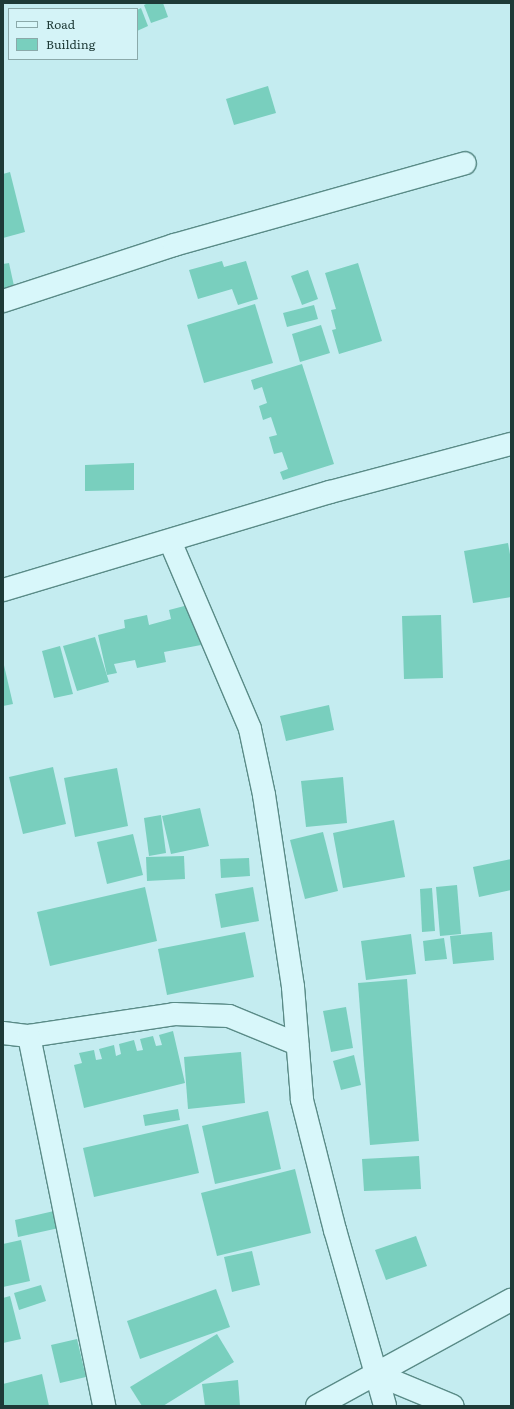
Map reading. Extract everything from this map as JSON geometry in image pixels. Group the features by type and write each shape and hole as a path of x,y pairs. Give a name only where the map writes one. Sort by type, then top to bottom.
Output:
{"street":[{"path":"3,301 174,245 465,163"},
{"path":"3,590 330,492 511,444"},
{"path":"170,541 250,730 264,795 289,964 302,1100 335,1230 385,1406"},
{"path":"3,1033 29,1036 174,1014 229,1016 297,1044"},
{"path":"29,1036 104,1406"},
{"path":"317,1406 511,1300"},
{"path":"376,1374 453,1406"}],"building":[{"path":"148,3 163,3 168,17 151,23 144,5"},
{"path":"141,8 148,26 138,31 138,10"},
{"path":"268,86 276,113 234,125 226,99"},
{"path":"10,172 25,232 3,238 3,174"},
{"path":"222,261 224,267 246,261 258,299 238,305 232,289 198,299 189,270"},
{"path":"9,263 14,286 3,289 3,264"},
{"path":"358,263 382,341 339,354 332,330 336,329 331,310 336,309 325,273"},
{"path":"308,270 318,299 302,305 291,276"},
{"path":"255,304 273,363 204,383 187,325"},
{"path":"314,305 318,319 287,327 283,313"},
{"path":"321,325 330,353 300,362 292,334"},
{"path":"302,364 334,464 283,480 280,472 288,469 282,452 274,454 269,437 277,435 271,417 263,420 259,406 267,403 262,387 254,390 251,380"},
{"path":"134,463 134,490 85,491 85,465"},
{"path":"508,543 511,560 511,597 473,603 464,551"},
{"path":"192,604 201,645 164,652 166,662 137,668 135,660 114,664 117,673 107,675 98,635 125,628 124,620 147,615 149,625 171,619 169,610"},
{"path":"441,615 443,678 404,679 402,616"},
{"path":"95,637 109,682 77,691 63,646"},
{"path":"60,646 73,694 54,698 42,651"},
{"path":"3,661 13,704 3,706"},
{"path":"329,705 334,730 286,741 280,716"},
{"path":"53,767 66,824 23,834 9,777"},
{"path":"117,768 128,826 75,837 64,778"},
{"path":"343,777 347,823 306,827 301,781"},
{"path":"200,808 209,846 171,854 162,816"},
{"path":"161,815 166,853 149,856 144,818"},
{"path":"394,820 405,877 343,888 333,833"},
{"path":"323,832 338,891 305,899 290,840"},
{"path":"133,834 143,875 107,884 97,842"},
{"path":"184,856 185,879 147,881 146,857"},
{"path":"249,858 250,876 221,878 220,859"},
{"path":"511,859 511,890 479,897 473,867"},
{"path":"457,885 461,934 440,936 436,887"},
{"path":"145,887 157,941 50,966 37,912"},
{"path":"253,887 259,921 221,928 215,894"},
{"path":"432,888 435,931 422,932 420,889"},
{"path":"245,932 254,977 167,995 158,949"},
{"path":"492,932 494,960 453,964 450,936"},
{"path":"411,934 416,974 366,980 361,941"},
{"path":"444,938 447,959 425,961 423,941"},
{"path":"407,979 419,1141 370,1145 358,983"},
{"path":"346,1007 353,1048 331,1052 323,1011"},
{"path":"173,1031 185,1083 84,1108 74,1065 82,1063 79,1053 94,1050 96,1060 102,1059 99,1049 114,1045 116,1056 121,1054 119,1044 134,1040 137,1051 143,1050 140,1039 153,1036 156,1046 162,1045 159,1035"},
{"path":"241,1052 245,1103 188,1109 184,1057"},
{"path":"354,1055 361,1085 341,1090 333,1061"},
{"path":"178,1109 180,1120 145,1126 143,1115"},
{"path":"268,1111 281,1169 215,1184 202,1126"},
{"path":"188,1124 199,1173 94,1197 83,1148"},
{"path":"419,1156 421,1189 364,1191 362,1159"},
{"path":"295,1169 311,1233 217,1256 201,1193"},
{"path":"54,1211 59,1228 18,1237 15,1220"},
{"path":"416,1236 427,1266 386,1280 375,1250"},
{"path":"21,1240 30,1281 3,1287 3,1244"},
{"path":"252,1251 260,1285 232,1292 224,1257"},
{"path":"41,1285 46,1301 19,1310 14,1293"},
{"path":"216,1289 230,1327 140,1359 127,1321"},
{"path":"10,1296 21,1339 3,1343 3,1298"},
{"path":"217,1334 234,1362 163,1406 142,1406 130,1387"},
{"path":"77,1339 86,1377 60,1383 51,1345"},
{"path":"42,1374 49,1406 3,1406 3,1384"},
{"path":"238,1380 240,1406 205,1406 202,1384"}]}
